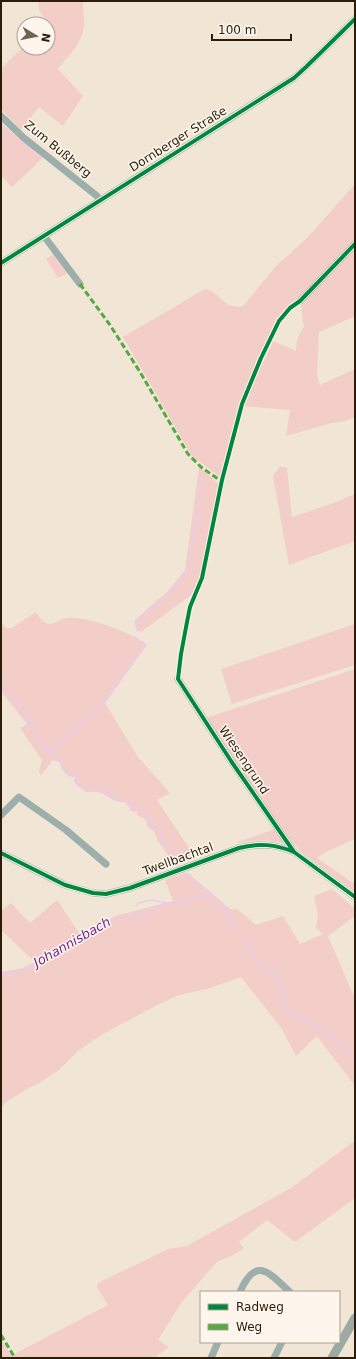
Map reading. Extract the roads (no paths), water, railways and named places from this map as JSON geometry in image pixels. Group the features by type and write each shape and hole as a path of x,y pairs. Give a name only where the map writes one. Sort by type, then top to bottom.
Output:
{"main road":[{"path":"332,1358 355,1318"}],"street":[{"name":"Dornberger Straße","path":"1,263 294,78 355,19"},
{"name":"Zum Bußberg","path":"1,116 24,138 97,196 100,200"},
{"path":"44,236 80,284"},
{"path":"300,301 355,244"},
{"name":"Wiesengrund","path":"178,679 236,768 294,852"},
{"path":"1,815 19,797 66,830 106,864"},
{"name":"Twellbachtal","path":"4,855 65,885 93,893 106,894 251,845 273,845 283,847 294,852 355,897"},
{"path":"1,862 4,855"},
{"path":"240,1291 247,1278 251,1274 255,1271 263,1270 268,1272 289,1291"},
{"path":"211,1358 218,1343"},
{"path":"274,1358 282,1343"}],"waterway":[{"path":"137,631 136,620 166,597 189,568 204,477"},
{"path":"50,751 104,702 145,645 134,637"},
{"path":"1,684 11,698 16,701 25,718 54,759 62,762 64,770 71,774 77,774 75,781 88,791 91,788 98,788 108,792 114,799 131,802 131,810 139,809 149,819 151,827 159,829 161,833 161,841 180,868"},
{"path":"182,871 209,895"},
{"name":"Johannisbach","path":"136,905 151,900 166,903 190,900 209,895 223,907 234,930 246,939 253,956 258,963 272,971 277,977 287,1010 297,1017 314,1024 329,1033 355,1059"},
{"name":"Johannisbach","path":"1,974 24,970 93,932 115,917 124,918 141,916 150,913 163,904"}]}
